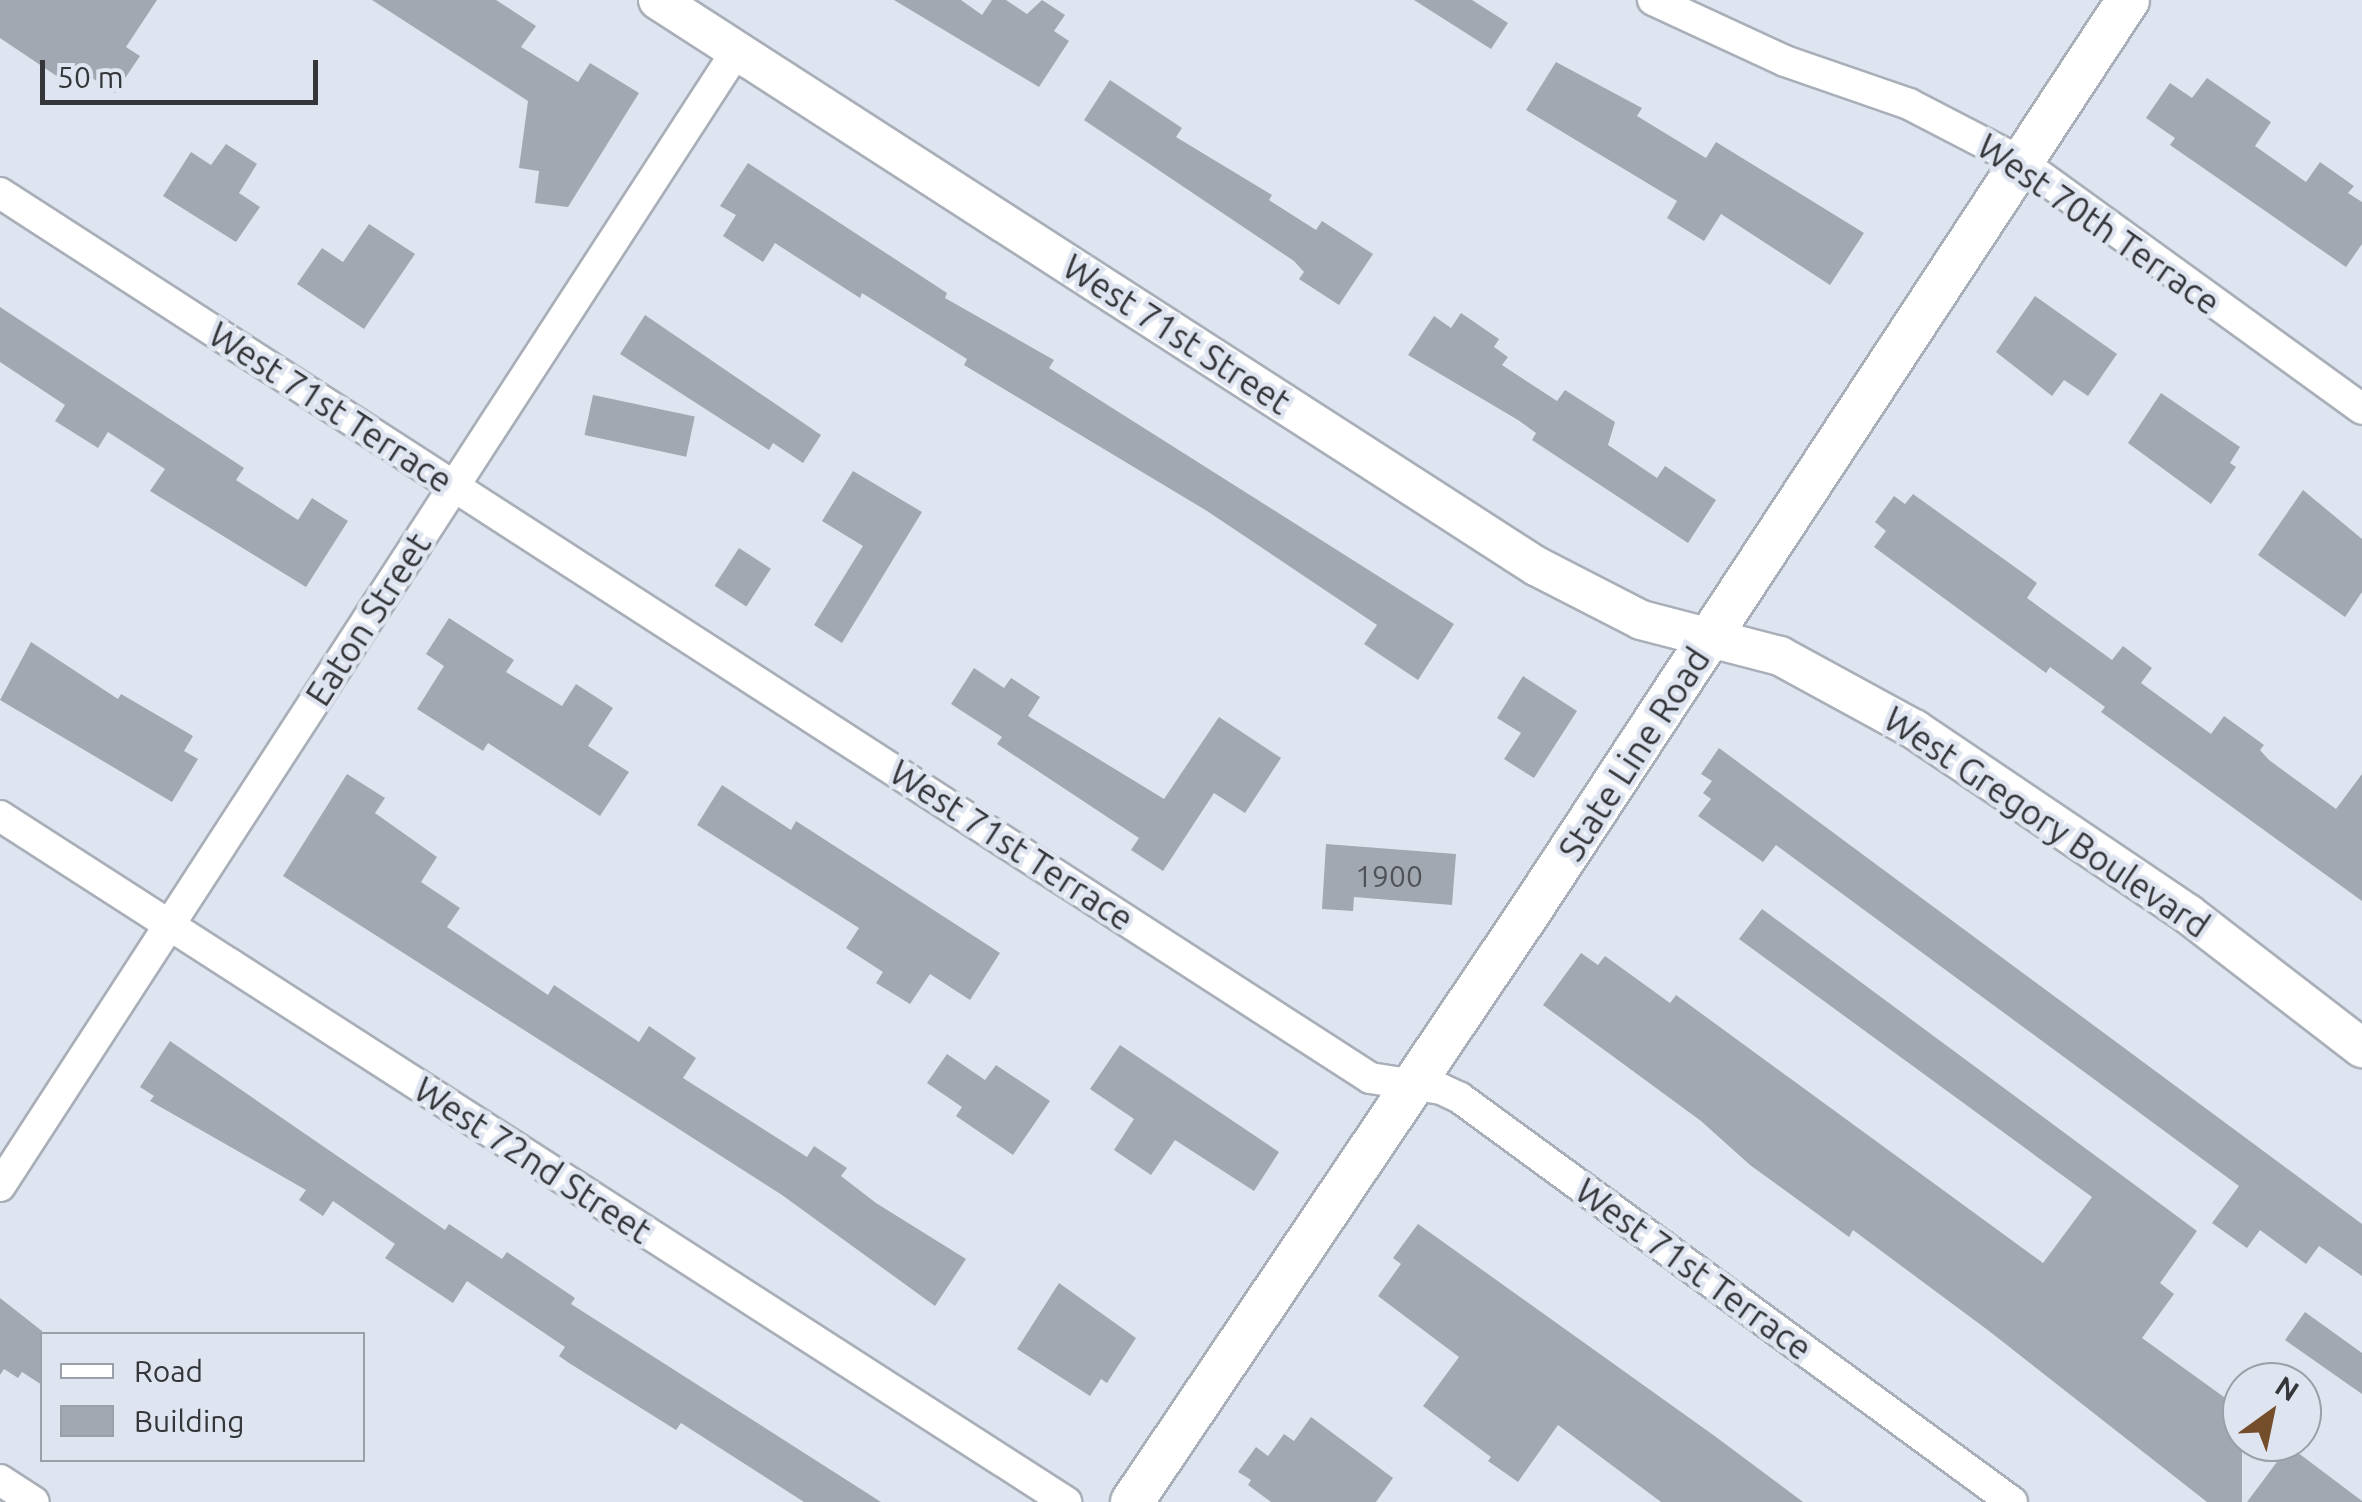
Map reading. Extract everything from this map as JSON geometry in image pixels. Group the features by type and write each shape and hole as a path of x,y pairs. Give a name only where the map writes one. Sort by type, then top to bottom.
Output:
{"main road":[{"name":"State Line Road","path":"1132,1502 1710,639 2128,0"}],"street":[{"name":"West 71st Street","path":"658,0 1536,566 1641,620 1710,639"},
{"name":"West 70th Terrace","path":"1653,0 1785,60 1910,104 2021,162 2362,410"},
{"name":"Eaton Street","path":"0,1186 736,52"},
{"name":"West 71st Terrace","path":"0,193 1370,1078 1414,1084 1460,1098 2012,1502"},
{"name":"West Gregory Boulevard","path":"1710,639 1780,656 1914,729 2188,914 2362,1048"},
{"name":"West 72nd Street","path":"0,816 1066,1502"},
{"path":"0,1480 34,1502"}],"building":[{"path":"0,0 157,0 126,47 140,56 115,93 80,70 70,85 0,38"},
{"path":"372,0 496,0 536,26 521,47 578,82 590,63 639,93 568,207 535,203 539,171 519,168 528,101"},
{"path":"894,0 961,0 982,15 992,0 1006,0 1027,14 1042,0 1065,15 1054,31 1069,41 1039,87"},
{"path":"1414,0 1472,0 1508,23 1491,49"},
{"path":"1556,62 1642,108 1637,116 1706,158 1716,142 1864,233 1830,285 1721,214 1704,241 1667,218 1677,201 1526,110"},
{"path":"2207,78 2271,122 2255,146 2306,182 2320,162 2354,186 2348,193 2362,202 2362,244 2346,267 2170,145 2175,138 2146,118 2170,83 2192,98"},
{"path":"1110,80 1182,128 1176,137 1272,195 1269,200 1316,230 1322,221 1373,254 1339,305 1299,279 1304,272 1294,261 1084,120"},
{"path":"226,144 257,164 239,193 260,207 236,242 163,196 191,152 211,165"},
{"path":"748,163 947,293 945,298 1054,360 1049,368 1454,624 1418,680 1364,644 1377,625 1207,511 964,365 967,359 862,293 860,298 775,243 763,262 723,236 736,215 720,206"},
{"path":"369,224 415,254 364,329 297,284 322,248 343,262"},
{"path":"2035,296 2117,354 2088,396 2064,380 2052,396 1996,352"},
{"path":"0,307 244,468 236,480 298,520 312,498 348,521 306,587 150,491 165,469 108,432 98,448 55,421 65,405 0,362"},
{"path":"1461,313 1499,339 1494,347 1508,357 1502,365 1557,401 1565,390 1615,422 1608,445 1657,478 1665,466 1716,500 1688,543 1532,440 1536,433 1518,420 1408,355 1434,316 1451,328"},
{"path":"645,315 821,435 803,463 773,443 769,450 620,354"},
{"path":"2161,393 2240,447 2230,463 2236,467 2211,504 2128,443"},
{"path":"593,395 695,417 686,457 584,435"},
{"path":"853,471 922,512 842,643 814,625 863,546 822,521"},
{"path":"2303,490 2362,539 2362,592 2345,617 2258,555"},
{"path":"1913,494 2037,583 2027,598 2112,660 2123,646 2152,668 2141,683 2211,734 2224,716 2264,745 2260,750 2269,760 2336,809 2362,774 2362,901 2101,712 2105,707 2050,667 2046,673 1874,547 1886,531 1875,522 1894,496 1905,504"},
{"path":"739,548 771,569 746,606 714,586"},
{"path":"449,618 514,660 506,672 562,706 576,684 613,708 588,746 629,772 600,816 488,743 483,751 417,709 444,666 426,654"},
{"path":"31,642 118,699 121,694 193,736 184,751 198,759 172,802 0,700"},
{"path":"974,668 1004,688 1011,678 1040,697 1028,716 1164,799 1219,717 1281,758 1245,813 1214,793 1163,871 1131,850 1139,838 997,744 1002,737 951,704"},
{"path":"1523,676 1577,711 1534,778 1504,759 1521,733 1497,718"},
{"path":"1719,748 2362,1224 2362,1276 2319,1246 2306,1264 2260,1230 2247,1248 2212,1223 2239,1186 1776,845 1763,862 1698,816 1711,799 1703,793 1712,781 1701,774"},
{"path":"347,774 385,798 375,813 437,857 421,882 460,908 447,927 548,995 554,985 639,1042 649,1026 696,1058 683,1078 807,1157 814,1146 847,1168 841,1176 876,1203 966,1259 935,1306 782,1195 283,876"},
{"path":"722,785 791,830 796,821 1000,953 970,1000 930,974 910,1004 876,983 883,972 846,948 859,928 697,825"},
{"path":"1326,844 1456,854 1452,905 1354,897 1353,911 1322,909"},
{"path":"1762,909 2197,1231 2160,1283 2174,1294 2142,1338 2222,1396 2222,1462 2242,1462 2242,1502 2207,1502 1989,1331 1853,1230 1849,1237 1750,1165 1701,1121 1543,1005 1581,953 1598,965 1605,956 1670,1003 1676,995 2043,1263 2092,1197 1739,939"},
{"path":"170,1041 445,1230 449,1224 502,1259 507,1252 575,1298 571,1304 881,1502 804,1502 681,1423 676,1430 569,1363 559,1356 565,1347 467,1281 453,1303 385,1258 395,1244 333,1201 323,1216 299,1200 306,1190 150,1101 154,1096 140,1087"},
{"path":"1120,1045 1279,1152 1254,1191 1175,1140 1151,1175 1114,1150 1134,1119 1090,1089"},
{"path":"947,1054 985,1080 996,1065 1050,1101 1013,1155 956,1116 962,1107 927,1083"},
{"path":"1418,1224 1803,1502 1661,1502 1558,1425 1518,1482 1488,1461 1491,1457 1423,1406 1459,1357 1378,1296 1401,1264 1393,1258"},
{"path":"1059,1283 1136,1338 1107,1383 1101,1379 1090,1396 1017,1349"},
{"path":"0,1298 42,1332 40,1384 22,1372 18,1378 4,1369 0,1375"},
{"path":"2305,1312 2362,1353 2362,1394 2322,1366 2322,1362 2285,1340"},
{"path":"1311,1417 1393,1478 1376,1502 1271,1502 1238,1472 1256,1447 1268,1456 1284,1434 1294,1441"},
{"path":"2277,1462 2310,1462 2362,1501 2362,1502 2247,1502"}]}
